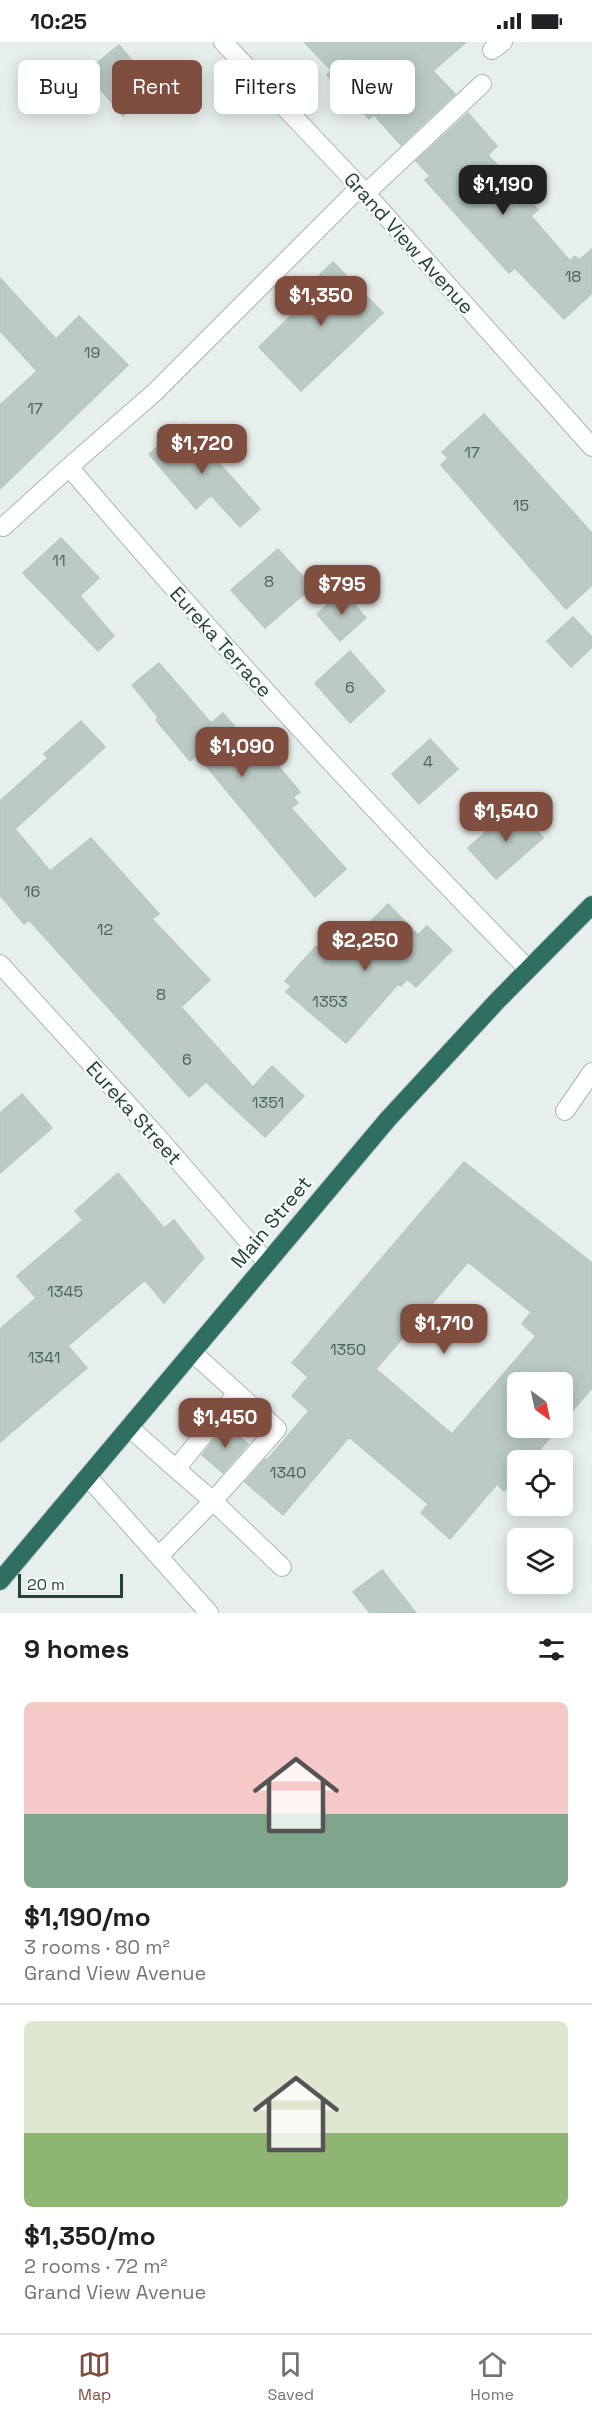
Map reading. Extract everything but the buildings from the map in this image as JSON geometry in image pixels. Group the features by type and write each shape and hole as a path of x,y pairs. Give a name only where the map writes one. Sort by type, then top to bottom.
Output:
{"highway":[{"name":"Main Street","path":"0,1581 424,1078 592,905"}],"street":[{"name":"Grand View Avenue","path":"223,42 362,190 592,447"},
{"path":"3,527 155,392 362,190 482,84"},
{"name":"Eureka Terrace","path":"69,467 194,613 432,871 528,969"},
{"name":"Eureka Street","path":"0,964 155,1134 267,1263"},
{"path":"565,1111 592,1072"},
{"path":"159,1556 213,1501 277,1429 192,1352"},
{"path":"176,1468 237,1393"},
{"path":"130,1428 213,1501 282,1567"},
{"path":"88,1476 209,1613"}]}
